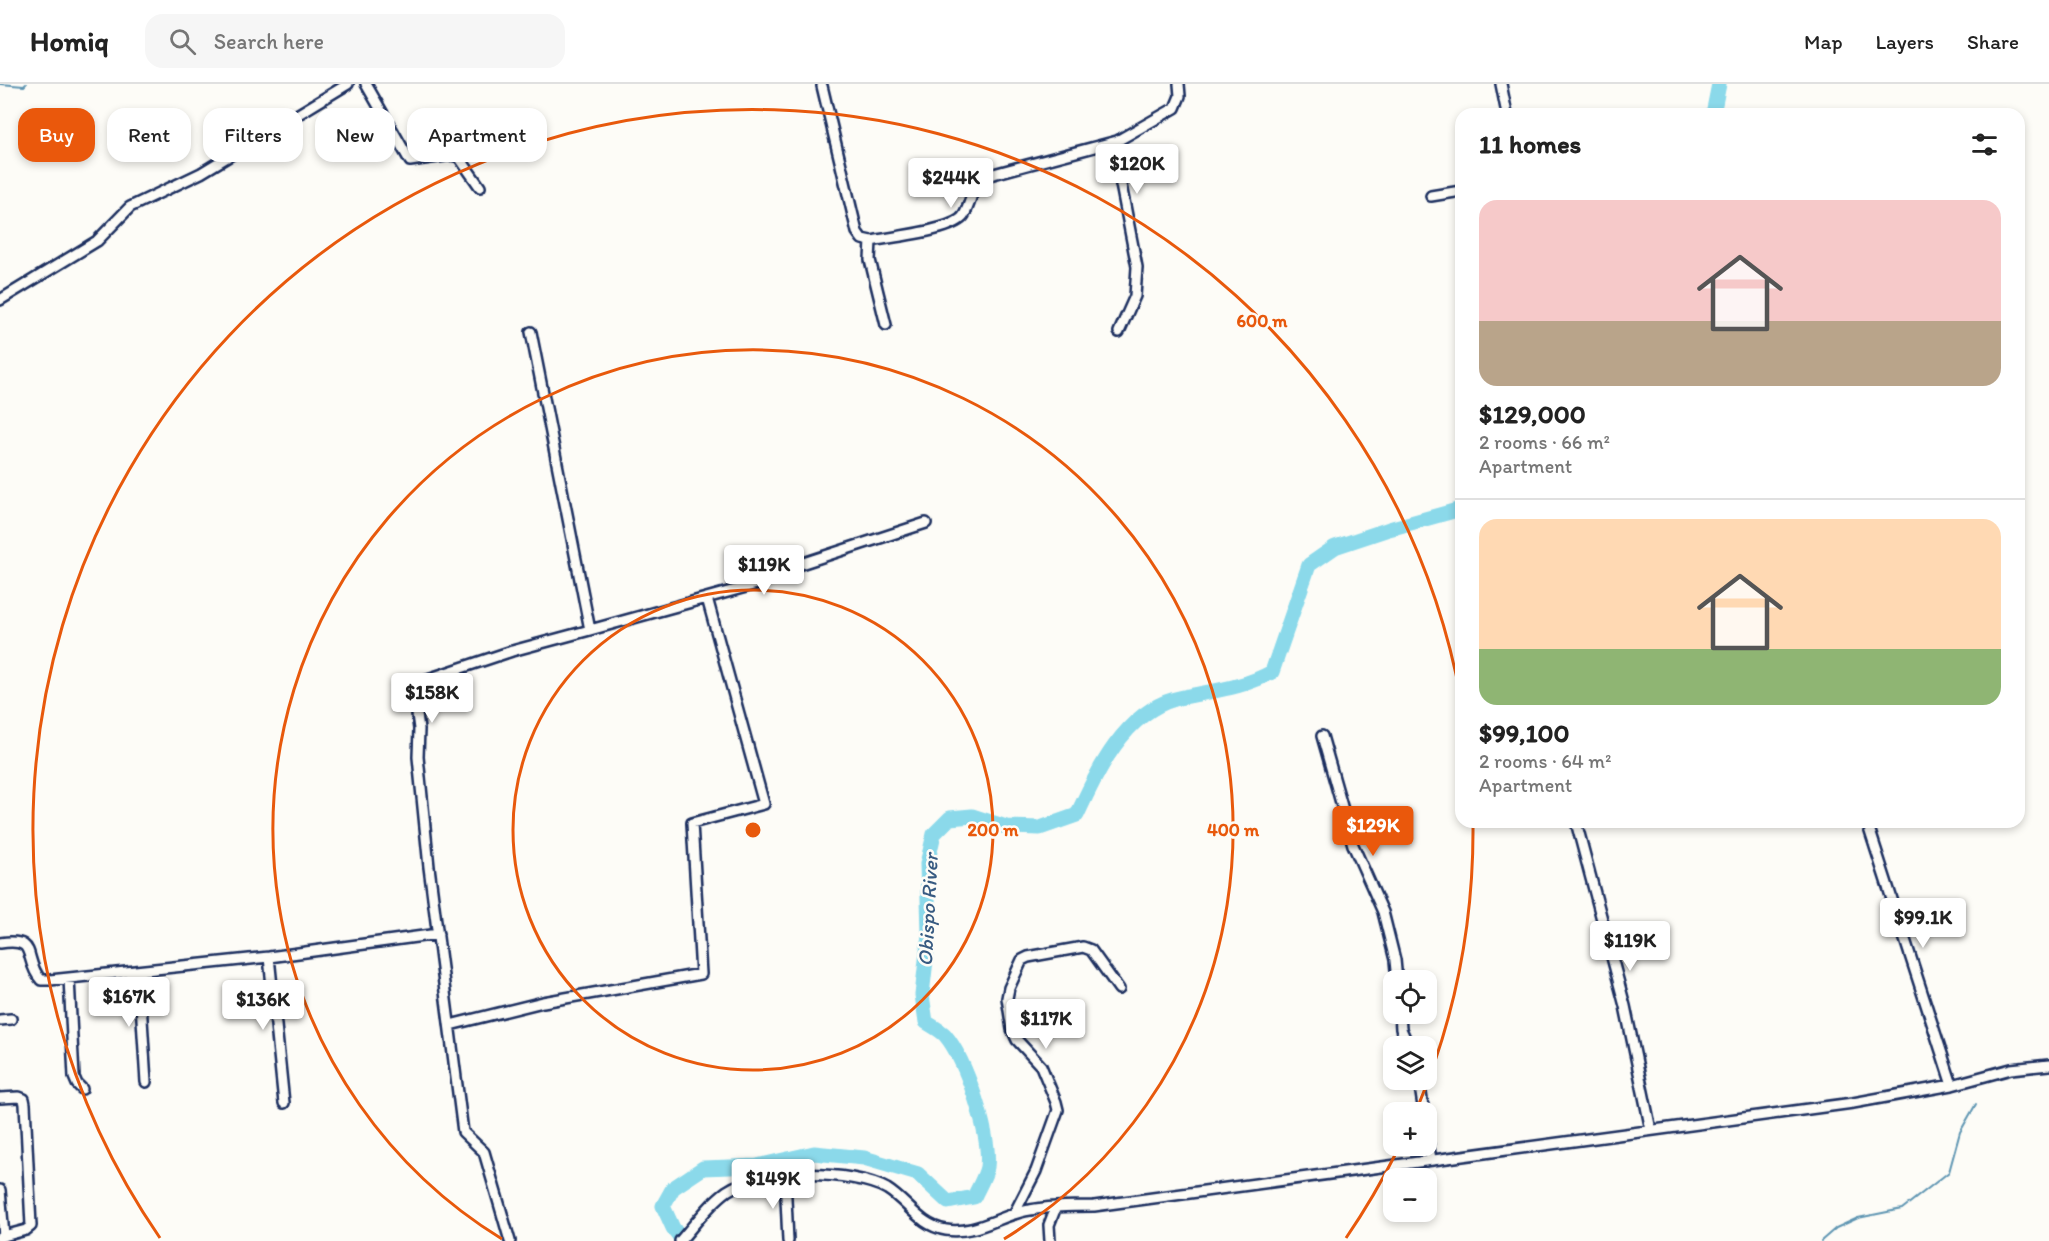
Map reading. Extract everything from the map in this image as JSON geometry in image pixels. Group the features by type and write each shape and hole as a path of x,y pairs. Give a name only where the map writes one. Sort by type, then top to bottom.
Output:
{"street":[{"path":"0,300 98,241 130,207 201,173 348,84"},
{"path":"366,84 410,161 452,155 459,157 480,188"},
{"path":"822,86 857,232 862,238 871,241 936,230 959,221 964,216 976,183 986,176 1117,141 1175,108 1180,96 1179,84"},
{"path":"1501,84 1507,108"},
{"path":"1117,141 1115,154 1137,267 1135,296 1119,333"},
{"path":"1431,196 1455,192"},
{"path":"871,241 870,260 886,325"},
{"path":"531,332 590,630"},
{"path":"510,1241 484,1152 464,1132 427,845 418,757 419,729 413,684 512,651 757,584 773,573 926,523"},
{"path":"450,1025 543,1002 700,974 692,823 764,804 707,598"},
{"path":"1322,736 1353,845 1383,912 1396,970"},
{"path":"1578,828 1625,1006 1651,1130"},
{"path":"1869,828 1952,1085"},
{"path":"0,943 13,941 26,945 41,980 139,972 438,934"},
{"path":"1014,1214 1036,1171 1058,1110 1041,1066 1017,1040 1012,1029 1007,998 1009,988 1022,960 1083,948 1090,950 1119,989"},
{"path":"268,957 284,1103"},
{"path":"139,972 146,1082"},
{"path":"69,978 74,1077 82,1089"},
{"path":"0,1020 11,1019"},
{"path":"680,1241 712,1204 728,1191 764,1178 852,1177 868,1180 888,1190 916,1216 945,1230 957,1230 989,1224 1014,1214 1056,1207 1094,1206 1355,1172 1431,1159 1853,1103 1952,1085 2011,1069 2049,1065"},
{"path":"0,1098 19,1096 24,1099 25,1104 31,1226 26,1230 2,1236 0,1190"},
{"path":"785,1177 788,1241"},
{"path":"1050,1241 1049,1225 1056,1207"}],"waterway":[{"path":"0,84 24,86 26,84"},
{"name":"Obispo River","path":"1714,108 1719,84"},
{"name":"Obispo River","path":"683,1241 673,1228 663,1206 673,1188 703,1168 757,1166 814,1153 864,1158 918,1174 948,1202 974,1197 987,1167 981,1118 969,1079 953,1047 943,1033 926,1022 922,995 929,934 927,864 934,834 950,818 972,816 1006,827 1040,828 1077,815 1114,746 1141,717 1157,706 1175,699 1237,686 1272,672 1309,565 1335,547 1455,511"},
{"path":"1821,1241 1836,1228 1858,1218 1902,1209 1949,1172 1960,1132 1976,1104"}]}
